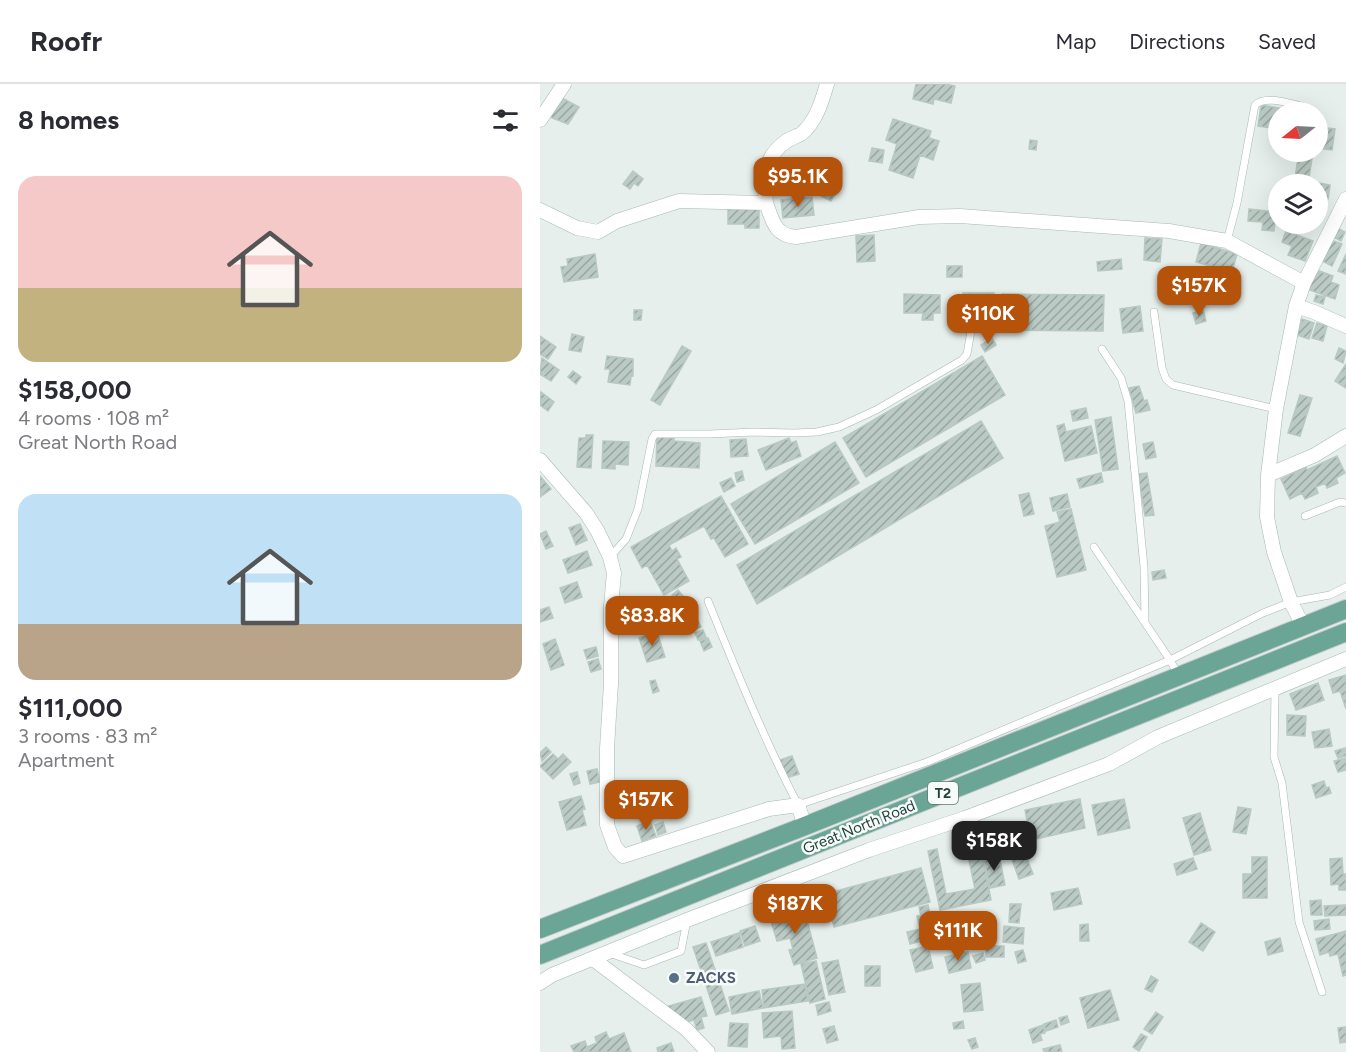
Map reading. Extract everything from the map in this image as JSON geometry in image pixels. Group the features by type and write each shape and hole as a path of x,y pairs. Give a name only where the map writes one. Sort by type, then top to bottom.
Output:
{"main road":[{"name":"Great North Road","path":"540,929 805,826 1174,668 1303,626 1346,609"},
{"name":"Great North Road","path":"540,955 1346,632"}],"street":[{"path":"540,117 564,84"},
{"path":"827,84 812,121 801,134 787,140 776,150 764,176 766,203 776,228 785,236 796,237 919,217 960,216 1168,231 1227,241 1304,283"},
{"path":"540,210 577,228 598,232 617,220 679,201 766,203"},
{"path":"1303,626 1291,603 1274,552 1267,517 1268,475 1276,409 1296,306 1304,283 1345,205"},
{"path":"1296,306 1346,326"},
{"path":"1268,475 1315,455 1346,436"},
{"path":"540,460 586,513 610,556 614,573 607,748 607,825 615,847 623,856 769,809 798,805 805,826"},
{"path":"540,983 552,975 687,920 869,850 1057,785 1109,764 1158,737 1346,658"},
{"path":"593,959 686,1029 708,1052"}],"lane":[{"path":"1227,241 1237,203 1255,105 1258,101 1265,100 1279,102"},
{"path":"1154,312 1162,368 1166,379 1173,385 1276,409"},
{"path":"610,556 626,539 638,509 652,439 655,434 794,433 817,432 839,427 876,410 962,360 967,354 972,325"},
{"path":"1102,349 1121,378 1128,401 1144,567 1145,621"},
{"path":"1305,516 1340,502 1346,503"},
{"path":"1094,547 1174,668"},
{"path":"708,601 781,772 798,805 927,762 1174,668 1263,613 1291,603 1330,595 1346,587"},
{"path":"1275,689 1274,757 1282,783 1299,922 1322,992"},
{"path":"609,953 644,965 681,951 687,920"}],"building":[{"path":"916,84 955,86 951,103 934,99 933,104 913,99"},
{"path":"560,97 579,107 568,124 550,117"},
{"path":"1261,105 1268,106 1268,128 1258,126"},
{"path":"893,119 931,131 929,138 939,141 933,160 920,155 913,178 889,170 897,144 886,140"},
{"path":"1328,128 1335,129 1332,150 1328,149"},
{"path":"1030,140 1037,141 1036,150 1029,149"},
{"path":"872,148 884,150 882,163 869,161"},
{"path":"814,161 832,167 827,181 823,179 821,185 812,182 814,176 809,174"},
{"path":"1297,162 1311,162 1310,174 1296,174"},
{"path":"801,165 802,184 786,185 785,166"},
{"path":"633,171 643,179 638,186 634,183 630,189 623,184"},
{"path":"828,183 838,189 831,201 821,196"},
{"path":"812,197 814,215 783,218 781,200"},
{"path":"759,206 759,228 745,228 745,224 728,224 728,207"},
{"path":"1249,209 1268,211 1268,230 1262,230 1263,222 1248,221"},
{"path":"1337,228 1345,232 1341,241 1333,237"},
{"path":"1285,234 1294,234 1313,241 1305,261 1288,255 1292,246 1282,242"},
{"path":"874,235 875,261 857,262 856,236"},
{"path":"1145,238 1162,239 1160,262 1144,260"},
{"path":"1331,240 1342,244 1332,266 1322,261"},
{"path":"1201,243 1237,254 1232,272 1196,262"},
{"path":"595,254 598,277 564,282 561,267 568,266 567,259"},
{"path":"1346,254 1346,274 1338,271"},
{"path":"1121,259 1122,269 1098,271 1097,262"},
{"path":"947,266 962,266 962,277 947,277"},
{"path":"1314,269 1333,276 1331,282 1339,285 1335,299 1307,289"},
{"path":"963,293 994,293 994,308 963,308"},
{"path":"904,294 940,295 940,313 933,313 933,320 922,320 923,313 904,313"},
{"path":"1002,294 1104,295 1103,331 1002,330"},
{"path":"1316,295 1325,297 1323,304 1314,301"},
{"path":"1140,306 1143,331 1123,333 1120,309"},
{"path":"634,310 642,310 641,320 634,320"},
{"path":"1203,310 1206,321 1196,324 1193,313"},
{"path":"1302,319 1314,323 1309,339 1297,335"},
{"path":"1317,323 1327,326 1323,341 1312,338"},
{"path":"572,334 584,337 581,352 569,350"},
{"path":"540,336 556,347 548,359 540,354"},
{"path":"992,338 996,345 985,352 981,345"},
{"path":"682,346 691,351 660,405 651,400"},
{"path":"1339,348 1346,351 1343,363 1335,359"},
{"path":"607,356 633,359 633,376 631,376 630,385 608,382 610,369 605,369"},
{"path":"982,356 1005,395 866,477 843,438"},
{"path":"542,358 559,370 551,381 540,374"},
{"path":"1346,364 1346,388 1335,381"},
{"path":"573,371 581,377 576,384 568,377"},
{"path":"1139,386 1150,410 1136,413 1129,388"},
{"path":"541,392 554,402 548,411 540,405"},
{"path":"1300,395 1312,398 1300,436 1288,433"},
{"path":"1086,408 1088,418 1073,421 1071,411"},
{"path":"1111,417 1118,469 1103,471 1095,420"},
{"path":"981,421 1003,458 757,604 737,565"},
{"path":"1064,424 1066,432 1091,426 1097,453 1065,461 1057,426"},
{"path":"586,435 593,435 591,468 577,467 579,438 586,438"},
{"path":"657,437 700,443 699,468 656,466"},
{"path":"789,438 791,443 796,441 801,456 766,470 758,450"},
{"path":"746,439 748,456 731,457 730,440"},
{"path":"603,441 629,442 628,465 615,464 615,469 602,468"},
{"path":"835,442 859,483 755,544 731,504"},
{"path":"1153,442 1156,457 1146,459 1143,444"},
{"path":"1337,456 1345,473 1336,478 1338,483 1327,488 1325,483 1316,487 1318,493 1305,499 1302,493 1290,499 1281,479"},
{"path":"742,471 744,480 737,482 735,473"},
{"path":"1101,473 1103,482 1080,488 1077,479"},
{"path":"1147,473 1154,515 1145,516 1138,474"},
{"path":"540,476 551,489 540,497"},
{"path":"731,478 735,486 724,492 720,483"},
{"path":"1029,493 1034,514 1024,516 1019,495"},
{"path":"1067,494 1070,507 1053,511 1050,498"},
{"path":"721,496 748,544 725,557 704,526 669,545 672,551 676,548 681,557 677,559 689,581 664,595 647,565 642,568 631,547"},
{"path":"1071,509 1086,570 1057,577 1045,526 1060,522 1057,512"},
{"path":"580,524 587,540 576,545 569,528"},
{"path":"546,531 553,546 546,549 540,534"},
{"path":"587,551 592,565 568,573 563,560"},
{"path":"1164,570 1166,578 1153,580 1152,572"},
{"path":"577,582 582,597 565,603 560,588"},
{"path":"678,590 684,597 678,602 672,595"},
{"path":"686,599 692,607 684,613 678,605"},
{"path":"549,607 553,618 540,622 540,610"},
{"path":"697,619 701,627 694,631 690,623"},
{"path":"703,630 706,637 698,640 695,633"},
{"path":"657,632 665,657 647,662 639,638"},
{"path":"708,638 712,647 704,651 700,641"},
{"path":"555,639 564,665 551,670 543,644"},
{"path":"596,647 598,656 587,659 584,650"},
{"path":"598,659 601,669 591,672 588,662"},
{"path":"1346,675 1346,709 1340,691 1333,693 1329,680"},
{"path":"655,680 659,691 653,693 650,681"},
{"path":"1318,683 1324,700 1296,710 1290,694"},
{"path":"1287,715 1306,716 1305,736 1287,735"},
{"path":"1329,729 1332,746 1315,748 1312,732"},
{"path":"546,747 551,752 542,761 540,753"},
{"path":"1345,748 1346,756 1338,758 1335,751"},
{"path":"553,754 558,759 563,754 571,762 553,779 540,766"},
{"path":"792,756 799,774 786,778 780,760"},
{"path":"1346,758 1346,770 1338,772 1334,761"},
{"path":"597,769 600,782 590,784 587,771"},
{"path":"577,772 580,783 574,785 570,774"},
{"path":"1324,781 1331,793 1316,798 1312,785"},
{"path":"581,796 586,825 567,830 559,802"},
{"path":"1080,799 1085,828 1031,840 1025,810"},
{"path":"1124,799 1130,828 1098,835 1092,805"},
{"path":"1238,807 1251,809 1246,834 1233,832"},
{"path":"1200,813 1211,850 1194,855 1183,818"},
{"path":"650,821 656,836 642,841 637,826"},
{"path":"663,822 666,832 658,835 655,825"},
{"path":"998,825 1001,838 982,842 979,829"},
{"path":"978,833 991,900 940,910 928,851 937,849 946,894 975,889 964,836"},
{"path":"1025,853 1033,874 1019,879 1011,857"},
{"path":"999,856 1005,885 990,888 984,859"},
{"path":"1252,857 1267,857 1267,898 1243,898 1243,874 1252,874"},
{"path":"1193,858 1197,869 1177,875 1174,864"},
{"path":"1342,858 1343,874 1346,874 1346,890 1339,890 1339,884 1331,885 1330,859"},
{"path":"921,868 930,902 834,927 825,894"},
{"path":"1078,888 1082,904 1054,910 1051,893"},
{"path":"1321,900 1322,915 1311,915 1310,901"},
{"path":"1010,904 1021,904 1019,923 1009,922"},
{"path":"928,905 935,938 910,944 907,932 920,929 917,916 921,916 919,907"},
{"path":"1346,905 1346,915 1325,916 1324,906"},
{"path":"804,909 817,958 794,965 789,950 793,949 790,938 777,941 770,918"},
{"path":"1329,919 1330,929 1315,930 1314,921"},
{"path":"1201,923 1215,932 1203,951 1189,942"},
{"path":"1088,924 1089,941 1080,941 1080,925"},
{"path":"755,926 760,941 745,946 740,931"},
{"path":"1004,926 1024,928 1023,944 1003,942"},
{"path":"977,931 978,936 982,935 983,945 968,947 966,933"},
{"path":"1346,931 1346,975 1343,976 1338,954 1330,956 1329,952 1320,955 1316,939"},
{"path":"739,933 743,947 716,956 711,942"},
{"path":"1280,938 1283,951 1268,955 1265,942"},
{"path":"706,943 729,1011 716,1015 693,947"},
{"path":"928,946 933,968 916,972 910,950"},
{"path":"986,946 1004,946 1004,957 986,957"},
{"path":"1023,950 1026,961 1018,963 1015,952"},
{"path":"968,952 971,968 949,973 945,957"},
{"path":"983,953 985,960 976,963 973,956"},
{"path":"838,960 845,992 829,995 822,963"},
{"path":"816,961 825,999 810,1003 801,964"},
{"path":"865,966 880,966 880,986 865,986"},
{"path":"1151,976 1158,980 1152,992 1145,989"},
{"path":"980,983 983,1010 964,1012 961,985"},
{"path":"805,984 808,1001 764,1008 762,990"},
{"path":"1110,990 1119,1020 1088,1028 1080,998"},
{"path":"759,991 763,1008 732,1014 729,997"},
{"path":"701,997 707,1016 701,1017 704,1028 697,1030 694,1020 682,1023 665,1007"},
{"path":"829,1002 831,1011 818,1015 816,1005"},
{"path":"792,1011 795,1048 782,1049 781,1036 764,1038 762,1013"},
{"path":"1156,1012 1163,1017 1152,1034 1144,1029"},
{"path":"1067,1016 1069,1022 1061,1025 1059,1018"},
{"path":"1056,1020 1058,1027 1046,1031 1044,1024"},
{"path":"963,1021 964,1028 954,1029 953,1023"},
{"path":"730,1023 748,1024 747,1047 728,1046"},
{"path":"1043,1025 1045,1033 1040,1034 1042,1040 1033,1043 1029,1030"},
{"path":"834,1026 838,1040 827,1043 823,1029"},
{"path":"1346,1027 1346,1042 1340,1043 1338,1028"},
{"path":"606,1032 609,1039 624,1033 631,1052 574,1052 571,1046 585,1041 587,1047 597,1043 595,1037"},
{"path":"1141,1034 1147,1037 1139,1051 1133,1047"},
{"path":"975,1038 978,1047 972,1049 968,1040"},
{"path":"671,1043 674,1052 658,1052 657,1048"},
{"path":"1060,1045 1062,1052 1044,1052 1043,1049"}],"place":[{"name":"ZACKS","path":"674,978"}]}
